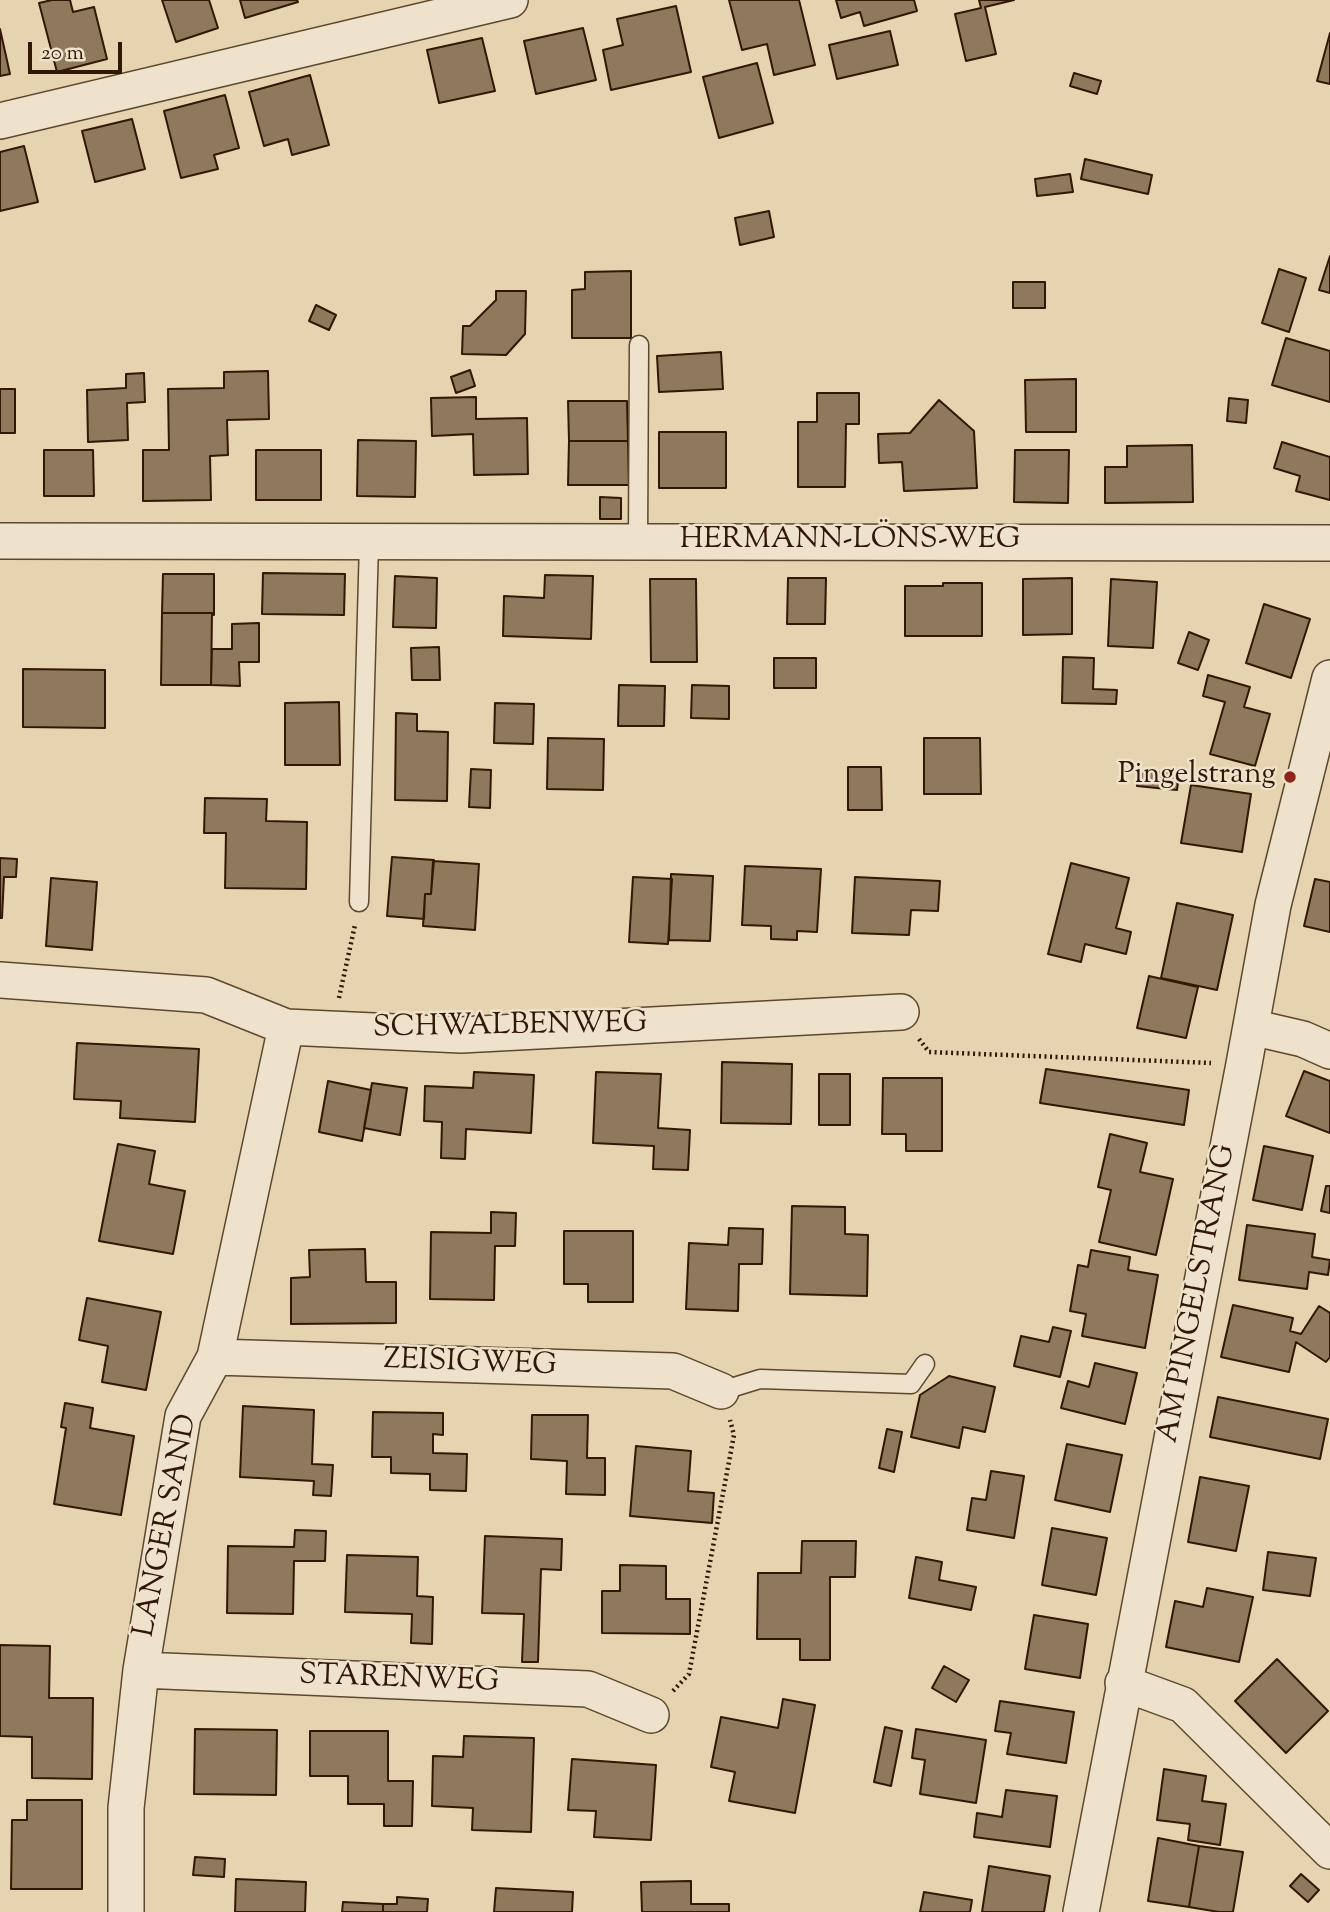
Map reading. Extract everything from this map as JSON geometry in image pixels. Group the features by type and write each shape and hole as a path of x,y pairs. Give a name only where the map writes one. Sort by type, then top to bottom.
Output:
{"street":[{"path":"0,121 510,0"},
{"name":"HERMANN-LÖNS-WEG","path":"0,541 1330,543"},
{"name":"AM PINGELSTRANG","path":"1081,1912 1273,905 1330,678"},
{"name":"SCHWALBENWEG","path":"0,980 206,995 286,1027 461,1035 901,1012"},
{"name":"LANGER SAND","path":"126,1912 126,1808 142,1670 183,1416 215,1357 286,1027"},
{"path":"1251,1027 1303,1039 1330,1051"},
{"name":"ZEISIGWEG","path":"215,1357 673,1371 721,1391"},
{"name":"STARENWEG","path":"142,1670 588,1689 651,1715"},
{"path":"1123,1683 1183,1705 1330,1851"}],"lane":[{"path":"638,542 639,345"},
{"path":"359,902 369,542"},
{"path":"721,1391 760,1379 911,1384 925,1364"}],"path":[{"path":"333,1030 359,902"},
{"path":"901,1012 929,1052 1244,1064"},
{"path":"651,1715 689,1674 734,1435 721,1391"}],"building":[{"path":"70,0 73,12 94,7 107,59 57,72 39,3"},
{"path":"162,0 209,0 218,28 176,42"},
{"path":"240,0 297,0 298,2 245,18"},
{"path":"729,0 799,0 815,65 774,75 767,44 742,50"},
{"path":"836,0 914,0 917,11 864,26 860,12 841,18"},
{"path":"979,0 1014,0 985,7 996,54 966,61 955,14 981,8"},
{"path":"676,6 691,72 611,90 603,50 623,45 617,19"},
{"path":"583,28 596,80 536,94 524,41"},
{"path":"0,29 10,74 0,76"},
{"path":"890,31 898,65 837,79 829,45"},
{"path":"1330,33 1330,84 1317,81"},
{"path":"482,38 495,91 439,103 427,50"},
{"path":"757,63 773,123 719,138 703,77"},
{"path":"1074,73 1101,81 1097,94 1070,86"},
{"path":"310,75 329,145 292,155 288,139 264,146 249,92"},
{"path":"225,95 239,148 214,155 218,169 181,178 164,111"},
{"path":"132,119 145,169 95,182 82,131"},
{"path":"24,146 38,202 0,211 0,152"},
{"path":"1085,159 1152,175 1148,194 1081,179"},
{"path":"1070,174 1073,192 1037,196 1035,179"},
{"path":"769,211 774,237 740,245 735,218"},
{"path":"1330,256 1330,293 1319,290"},
{"path":"1279,269 1306,278 1289,332 1262,323"},
{"path":"631,271 631,338 572,338 572,290 585,289 585,272"},
{"path":"1013,282 1045,282 1045,308 1013,308"},
{"path":"496,291 526,291 525,334 506,355 462,354 463,326 470,326 496,300"},
{"path":"316,305 336,315 329,330 309,321"},
{"path":"1286,338 1330,351 1330,402 1272,385"},
{"path":"721,352 723,389 659,392 657,356"},
{"path":"470,370 475,386 456,393 451,377"},
{"path":"268,371 269,419 227,420 228,455 210,456 211,500 143,501 143,450 169,450 168,389 224,388 224,372"},
{"path":"144,373 145,402 127,403 128,440 88,442 87,390 126,388 126,374"},
{"path":"1076,379 1076,432 1026,432 1025,380"},
{"path":"0,389 15,389 15,433 0,433"},
{"path":"817,393 859,393 859,424 846,424 845,487 798,487 798,422 817,422"},
{"path":"476,397 476,419 527,418 528,474 474,475 473,434 432,436 431,398"},
{"path":"1229,398 1248,400 1246,423 1227,421"},
{"path":"939,400 974,431 977,488 904,491 902,462 879,463 878,434 910,433"},
{"path":"568,401 627,401 628,441 569,441"},
{"path":"659,432 726,432 726,488 659,488"},
{"path":"358,440 416,441 415,497 357,496"},
{"path":"569,441 628,441 629,485 568,485"},
{"path":"1282,442 1330,457 1330,500 1296,491 1300,476 1274,468"},
{"path":"1192,445 1193,502 1105,503 1105,467 1127,467 1127,446"},
{"path":"44,450 93,450 94,496 44,496"},
{"path":"256,450 321,450 321,500 256,500"},
{"path":"1015,450 1069,450 1068,503 1014,502"},
{"path":"600,497 621,498 621,519 600,519"},
{"path":"263,573 345,574 344,615 262,614"},
{"path":"163,574 214,574 214,615 162,613"},
{"path":"545,575 593,576 591,639 503,636 504,596 544,598"},
{"path":"395,576 437,578 436,628 393,627"},
{"path":"788,578 826,578 825,624 787,624"},
{"path":"1072,578 1072,634 1023,635 1023,579"},
{"path":"650,579 696,579 697,662 651,662"},
{"path":"1111,579 1157,582 1153,648 1108,646"},
{"path":"943,583 982,583 982,636 905,636 905,586 943,586"},
{"path":"1264,604 1310,619 1291,678 1246,663"},
{"path":"162,613 212,613 211,685 161,685"},
{"path":"259,623 259,662 239,662 240,686 211,685 212,649 232,649 232,624"},
{"path":"1189,632 1209,640 1198,670 1178,663"},
{"path":"439,647 440,680 412,680 411,648"},
{"path":"1063,657 1094,658 1093,689 1117,690 1116,704 1062,703"},
{"path":"774,658 816,658 816,688 774,688"},
{"path":"23,669 105,670 105,728 23,727"},
{"path":"1208,675 1250,687 1244,707 1270,714 1255,766 1210,754 1225,702 1203,696"},
{"path":"619,685 665,686 664,726 618,726"},
{"path":"692,685 729,686 729,719 691,718"},
{"path":"339,702 340,765 285,765 285,703"},
{"path":"495,703 534,704 533,744 494,743"},
{"path":"396,713 417,714 417,731 448,732 447,801 395,800"},
{"path":"548,738 604,739 603,790 547,789"},
{"path":"924,738 980,738 981,794 924,794"},
{"path":"848,767 881,767 882,810 848,810"},
{"path":"471,769 491,770 490,808 469,807"},
{"path":"1139,770 1179,774 1177,790 1137,786"},
{"path":"1191,785 1251,794 1242,852 1181,843"},
{"path":"205,798 267,799 266,821 307,822 306,889 225,888 226,833 204,833"},
{"path":"392,857 434,860 431,894 425,894 424,919 387,916"},
{"path":"0,858 17,859 16,877 4,877 2,918 0,918"},
{"path":"433,861 479,864 475,930 423,926 425,894 431,894"},
{"path":"1071,863 1129,878 1116,928 1131,932 1126,954 1085,944 1081,962 1048,954"},
{"path":"745,866 821,869 817,932 797,931 797,940 771,939 771,926 742,925"},
{"path":"671,874 713,876 710,941 669,940"},
{"path":"633,877 672,879 668,944 629,942"},
{"path":"855,877 940,881 938,911 911,910 909,935 852,933"},
{"path":"51,878 97,882 92,950 46,946"},
{"path":"1315,879 1330,882 1330,932 1304,926"},
{"path":"1177,903 1233,915 1217,990 1161,978"},
{"path":"1149,976 1198,987 1186,1038 1137,1028"},
{"path":"77,1043 199,1049 195,1122 120,1118 121,1101 74,1099"},
{"path":"722,1062 792,1064 791,1124 721,1123"},
{"path":"1046,1069 1189,1090 1184,1125 1040,1103"},
{"path":"1304,1071 1330,1081 1330,1133 1286,1116"},
{"path":"474,1072 534,1075 531,1133 466,1129 465,1159 441,1158 442,1122 424,1121 425,1086 473,1088"},
{"path":"596,1072 661,1074 658,1128 690,1130 688,1170 653,1169 654,1146 593,1143"},
{"path":"819,1074 850,1074 850,1125 819,1125"},
{"path":"883,1078 942,1078 942,1151 906,1151 906,1134 882,1134"},
{"path":"328,1081 371,1090 362,1141 319,1132"},
{"path":"372,1083 407,1088 400,1135 364,1128"},
{"path":"1110,1134 1147,1143 1140,1172 1173,1179 1156,1255 1099,1242 1111,1190 1098,1187"},
{"path":"118,1144 155,1151 149,1184 185,1191 173,1254 99,1241"},
{"path":"1264,1146 1313,1156 1302,1210 1253,1200"},
{"path":"1326,1186 1330,1186 1330,1213 1321,1211"},
{"path":"792,1206 845,1207 845,1234 868,1235 867,1296 790,1294"},
{"path":"491,1212 516,1213 515,1246 495,1246 494,1300 430,1299 431,1232 491,1233"},
{"path":"1247,1225 1315,1234 1312,1257 1330,1260 1328,1275 1309,1272 1307,1289 1239,1280"},
{"path":"729,1228 763,1229 762,1264 739,1264 738,1311 686,1309 689,1243 728,1245"},
{"path":"564,1231 633,1231 633,1302 588,1302 588,1284 564,1284"},
{"path":"365,1249 366,1282 396,1282 396,1323 291,1324 291,1278 310,1277 309,1250"},
{"path":"1091,1250 1130,1257 1128,1270 1158,1275 1145,1348 1082,1336 1086,1314 1070,1311 1078,1265 1088,1267"},
{"path":"87,1298 161,1312 146,1390 102,1382 108,1346 79,1340"},
{"path":"1233,1305 1293,1318 1290,1331 1301,1334 1319,1306 1330,1313 1330,1357 1326,1362 1296,1342 1289,1372 1221,1357"},
{"path":"1053,1327 1071,1331 1060,1377 1014,1366 1021,1336 1049,1342"},
{"path":"1095,1363 1137,1373 1125,1424 1061,1408 1068,1381 1089,1387"},
{"path":"949,1376 995,1387 985,1432 963,1427 959,1448 911,1437 920,1395"},
{"path":"1218,1397 1328,1419 1320,1459 1210,1437"},
{"path":"65,1403 93,1408 90,1428 134,1436 121,1515 54,1504 66,1428 61,1427"},
{"path":"243,1406 314,1410 312,1464 333,1465 331,1496 313,1495 314,1481 240,1477"},
{"path":"373,1412 443,1413 443,1435 433,1434 433,1453 467,1454 466,1491 430,1490 430,1474 391,1473 391,1457 372,1457"},
{"path":"532,1415 588,1415 587,1458 605,1458 605,1495 566,1494 567,1461 531,1459"},
{"path":"887,1429 902,1432 894,1472 879,1468"},
{"path":"1067,1444 1122,1455 1110,1512 1055,1500"},
{"path":"636,1446 691,1451 688,1491 714,1493 712,1523 630,1516"},
{"path":"991,1471 1024,1476 1014,1538 967,1530 972,1498 986,1500"},
{"path":"1200,1477 1249,1486 1236,1551 1188,1542"},
{"path":"1052,1528 1107,1538 1096,1595 1042,1585"},
{"path":"295,1530 326,1531 325,1561 294,1561 293,1614 227,1613 228,1546 294,1547"},
{"path":"485,1536 562,1539 561,1570 541,1569 538,1662 522,1662 524,1614 482,1613"},
{"path":"802,1541 856,1541 855,1577 830,1577 830,1660 800,1660 800,1639 757,1639 758,1573 801,1573"},
{"path":"1268,1552 1316,1558 1310,1596 1263,1590"},
{"path":"347,1555 418,1557 417,1596 433,1597 432,1644 411,1643 412,1614 345,1612"},
{"path":"916,1557 942,1562 939,1580 976,1587 971,1610 909,1598"},
{"path":"620,1565 666,1566 666,1599 690,1599 690,1634 602,1633 602,1591 620,1591"},
{"path":"1207,1588 1253,1597 1239,1662 1166,1647 1175,1601 1203,1607"},
{"path":"1034,1615 1088,1624 1080,1678 1025,1669"},
{"path":"0,1645 50,1646 49,1698 93,1698 92,1779 32,1778 32,1737 0,1736"},
{"path":"1277,1659 1328,1711 1286,1753 1235,1701"},
{"path":"944,1666 969,1680 956,1702 932,1688"},
{"path":"783,1699 815,1705 795,1813 729,1801 735,1772 711,1767 721,1717 778,1728"},
{"path":"1000,1701 1074,1712 1066,1763 1007,1754 1011,1733 995,1731"},
{"path":"885,1727 902,1731 891,1786 874,1782"},
{"path":"195,1729 277,1730 276,1795 194,1794"},
{"path":"916,1729 986,1740 976,1803 920,1794 925,1760 912,1758"},
{"path":"310,1731 388,1731 388,1781 413,1781 412,1826 384,1826 384,1804 348,1804 348,1776 310,1776"},
{"path":"464,1736 534,1738 531,1832 472,1830 473,1808 432,1806 433,1756 463,1757"},
{"path":"572,1759 656,1765 651,1840 594,1837 596,1811 568,1810"},
{"path":"1164,1769 1206,1776 1202,1801 1226,1804 1220,1845 1188,1840 1190,1824 1157,1820"},
{"path":"1006,1790 1057,1796 1050,1847 974,1837 977,1813 1002,1817"},
{"path":"27,1800 82,1800 82,1889 11,1889 12,1820 27,1820"},
{"path":"1158,1838 1199,1846 1189,1907 1148,1901"},
{"path":"1199,1846 1243,1852 1233,1912 1189,1907"},
{"path":"195,1857 225,1859 224,1877 193,1875"},
{"path":"989,1866 1050,1876 1044,1912 982,1912"},
{"path":"1301,1874 1319,1890 1308,1902 1290,1886"},
{"path":"236,1879 306,1882 305,1912 235,1912"},
{"path":"691,1881 691,1904 729,1904 729,1912 642,1912 641,1882"},
{"path":"496,1888 573,1892 572,1912 494,1912"},
{"path":"924,1892 972,1900 970,1912 920,1912"},
{"path":"397,1897 428,1899 427,1912 383,1912 383,1904 397,1904"},
{"path":"343,1902 383,1904 383,1912 342,1912"}],"place":[{"name":"Pingelstrang","path":"1290,777"}]}
